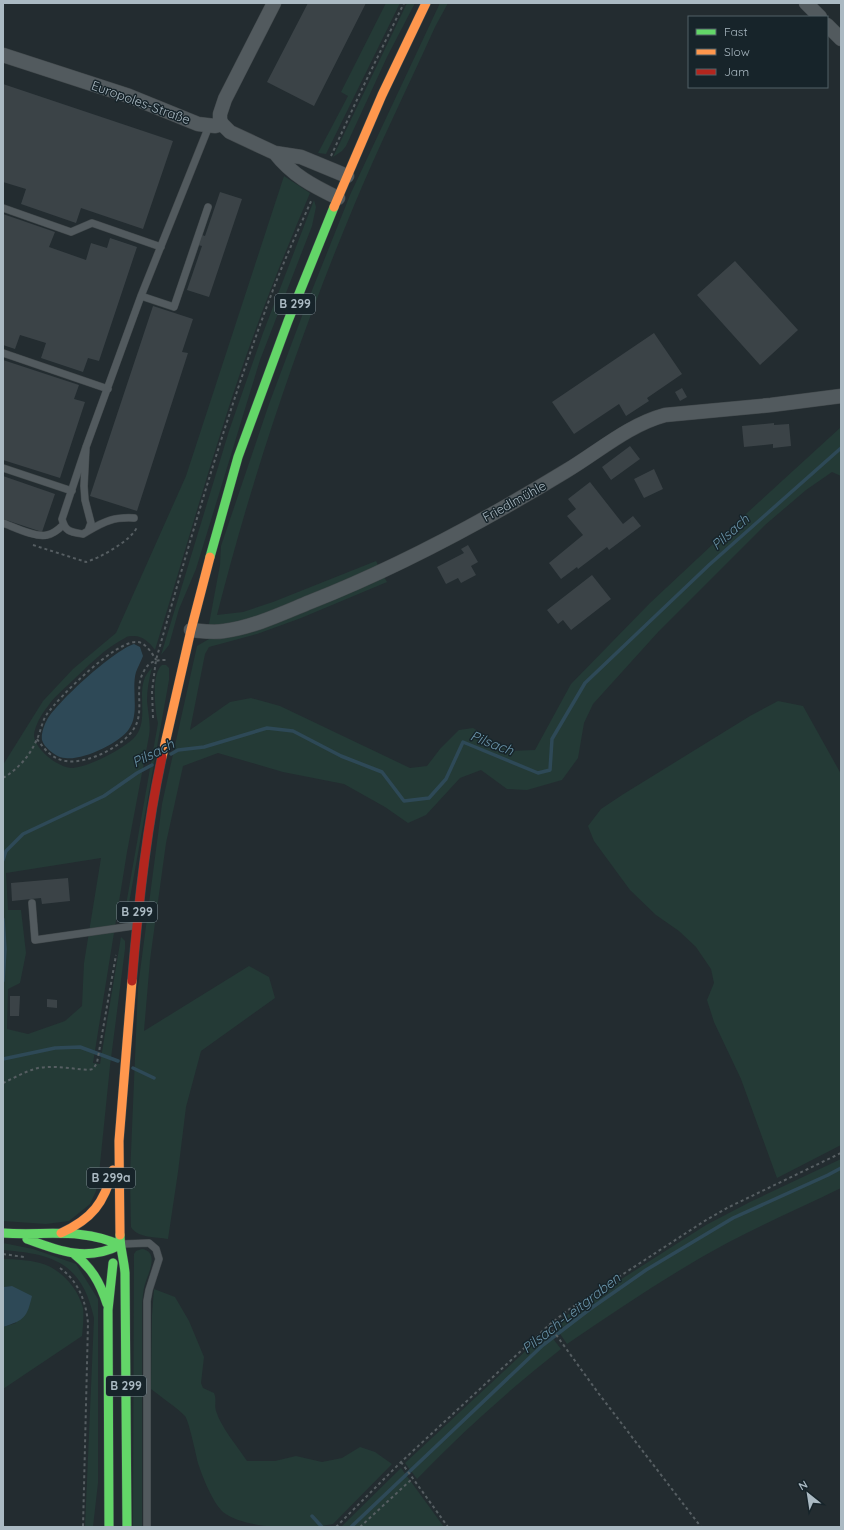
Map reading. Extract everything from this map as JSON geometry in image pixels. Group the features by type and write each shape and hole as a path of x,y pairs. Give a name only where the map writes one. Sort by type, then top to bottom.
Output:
{"main road":[{"name":"B 299","path":"127,1527 126,1273 120,1245 119,1141 136,926 148,836 159,771 191,630 212,547 238,457 288,321 347,176 382,94 426,3"},
{"name":"B 299a","path":"61,1233 80,1223 99,1207 109,1186 119,1141"},
{"name":"B 299a","path":"3,1232 73,1253 90,1255 101,1253 120,1245"},
{"name":"B 299a","path":"13,1234 61,1233 104,1237 120,1245"},
{"name":"B 299","path":"109,1527 108,1310 114,1261 120,1245"},
{"name":"B 299a","path":"73,1253 88,1265 96,1275 108,1310"}],"street":[{"path":"215,125 224,99 274,3"},
{"path":"806,3 819,16"},
{"path":"828,26 841,39"},
{"name":"Europoles-Straße","path":"3,55 129,96 198,124 215,125 275,153 301,158 347,176"},
{"name":"Europoles-Straße","path":"275,153 291,171 338,198"},
{"name":"Friedlmühle","path":"191,630 216,632 250,625 318,599 384,571 514,502 566,471 623,434 650,419 665,415 771,405 841,396"}],"lane":[{"path":"134,518 120,517 111,519 83,534 73,533 67,530 63,526 62,519 86,447 141,296 215,125"},
{"path":"141,296 174,307 208,207"},
{"path":"3,208 71,232 92,223 161,247"},
{"path":"3,353 108,389"},
{"path":"86,447 84,486 85,500 91,523 88,530"},
{"path":"3,468 72,491"},
{"path":"3,523 45,536 55,532 63,526"},
{"path":"32,903 35,940 136,926"},
{"path":"120,1245 149,1243 156,1249 159,1259 147,1301 147,1527"}],"path":[{"path":"332,154 404,3"},
{"path":"153,719 151,706 156,660 213,467 241,381 277,281 312,199"},
{"path":"33,545 86,562 93,560 132,535 139,523 139,519 134,518"},
{"path":"3,778 13,772 21,764 37,739 46,715 58,700 96,665 123,645 130,642 138,642 146,647 156,660"},
{"path":"37,739 47,753 65,761 76,762 103,753 122,743 134,730 139,719 139,687 143,672 148,664 156,660"},
{"path":"3,1083 38,1068 56,1067 93,1070 97,1063 100,1047"},
{"path":"336,1527 401,1462 549,1325 592,1294 703,1222 729,1207 841,1153"},
{"path":"3,1254 28,1258"},
{"path":"56,1266 65,1271 78,1288 87,1311 83,1527"},
{"path":"549,1325 599,1394 701,1527"},
{"path":"401,1462 448,1527"},
{"path":"360,1527 413,1478"}],"green space":[{"path":"386,3 400,3 326,154 318,153 348,96 341,92"},
{"path":"407,3 415,3 387,57 346,146 342,151 333,157"},
{"path":"440,3 448,3 435,27 363,185 313,308 261,460 217,615 243,612 273,602 376,561 379,567 251,620 213,626 209,624 220,565 221,546 269,404 350,195"},
{"path":"284,176 310,193 265,303 235,388 155,650 146,640 137,636 128,636 110,647 96,658 50,703 43,712 35,728 34,736 39,747 47,756 61,765 71,768 78,767 104,758 128,743 139,731 142,713 143,684 146,675 152,668 148,684 147,697 150,732 127,852 93,1063 100,1064 121,937 125,941 125,949 96,1191 90,1204 69,1221 46,1224 3,1221 3,765 43,701 73,669 116,633 186,476","holes":["101,858 84,963 82,1006 65,1021 28,1034 7,1029 8,989 20,983 26,953 21,910 8,910 6,873"]},
{"path":"314,200 316,207 312,226 260,360 196,569 179,609 169,645 161,655 229,431 263,333"},
{"path":"841,427 841,476 832,472 806,490 765,525 659,631 593,704 584,723 578,758 562,780 527,790 507,789 481,770 460,778 426,815 408,823 385,807 344,784 283,772 218,753 183,766 166,843 150,960 144,1031 249,966 269,977 275,998 201,1051 186,1107 168,1239 142,1235 134,1231 131,1227 130,1176 138,987 162,804 197,646 209,639 384,577 387,582 301,618 257,634 209,647 205,654 190,730 230,702 251,698 280,706 410,768 427,766 440,749 459,730 473,728 511,751 535,750 571,684 650,603"},
{"path":"162,665 166,665 169,668 169,680 126,920 123,922 158,723 155,701 155,684 156,676"},
{"path":"778,701 803,706 841,774 841,1145 777,1178 741,1079 714,1022 707,1000 714,983 711,969 696,947 679,931 656,915 630,890 594,841 588,826 601,809 622,795 750,716"},
{"path":"841,1159 841,1188 729,1242 647,1291 567,1344 554,1325 581,1305 706,1225 750,1202"},
{"path":"3,1243 33,1249 76,1264 98,1299 98,1483 93,1527 85,1527 94,1318 89,1300 82,1285 74,1274 64,1265 37,1255 3,1250"},
{"path":"142,1249 150,1254 152,1259 144,1286 142,1303 142,1527 133,1527 134,1254 136,1251"},
{"path":"3,1259 40,1263 61,1274 72,1286 81,1301 83,1308 83,1326 82,1336 3,1389 3,1327 16,1323 12,1286 3,1287"},
{"path":"154,1289 175,1297 189,1321 204,1357 201,1383 203,1388 214,1393 215,1409 218,1417 225,1430 247,1461 275,1461 296,1456 322,1462 342,1458 360,1447 375,1452 392,1464 333,1524 292,1528 276,1527 246,1522 233,1518 223,1512 208,1489 202,1475 187,1419 151,1389 152,1315"},
{"path":"547,1331 561,1349 487,1411 451,1444 417,1479 405,1463"},
{"path":"401,1468 444,1527 341,1527"}],"water":[{"path":"134,644 140,647 143,656 136,672 134,686 135,709 129,729 118,740 90,754 72,758 57,756 49,750 42,741 42,732 47,720 62,701 100,666 125,648"},
{"path":"12,1286 32,1296 24,1317 21,1320 3,1327 3,1287"}],"building":[{"path":"308,3 366,3 314,106 267,82"},
{"path":"3,84 173,141 143,229 81,208 76,223 21,204 26,189 3,182"},
{"path":"220,192 242,199 209,297 187,290 202,246 198,245 202,235 205,236"},
{"path":"3,214 55,232 49,247 86,260 91,243 107,248 110,238 137,247 99,361 88,358 83,372 41,358 46,343 20,335 15,349 3,345"},
{"path":"735,261 798,330 760,365 697,295"},
{"path":"153,306 193,319 182,352 188,353 137,511 90,496"},
{"path":"654,333 682,374 647,398 649,401 626,416 619,404 574,434 552,402"},
{"path":"3,360 79,385 74,399 85,402 60,478 3,460"},
{"path":"682,388 687,397 680,401 675,392"},
{"path":"774,423 774,425 789,424 791,446 773,448 773,444 744,447 742,426"},
{"path":"630,446 640,459 611,480 602,467"},
{"path":"654,469 663,489 644,498 634,479"},
{"path":"3,476 55,494 42,532 3,519"},
{"path":"590,482 623,524 633,516 641,526 609,550 607,547 578,569 577,567 561,579 549,563 583,535 567,516 576,509 568,499"},
{"path":"468,545 478,562 471,566 476,575 461,583 458,578 446,584 437,567 464,553 461,549"},
{"path":"592,575 611,599 571,630 563,620 558,624 547,610"},
{"path":"68,878 70,901 42,904 41,898 12,901 11,883"},
{"path":"10,996 20,996 19,1016 10,1016"},
{"path":"47,999 57,1000 57,1008 47,1007"}],"waterway":[{"name":"Pilsach","path":"171,754 178,750 204,747 267,728 293,731 341,756 382,772 404,801 429,798 446,779 463,742 538,773 550,770 552,739 585,683 709,565 841,448"},
{"name":"Pilsach","path":"3,860 6,851 23,834 104,796 137,773 152,765"},
{"name":"Pilsach","path":"3,919 5,949 3,981"},
{"path":"3,1059 55,1048 80,1047 118,1061"},
{"path":"133,1068 154,1078"},
{"name":"Pilsach-Leitgraben","path":"351,1527 543,1345 590,1309 646,1270 733,1218 841,1168"},
{"path":"312,1516 322,1527"}],"traffic: fast":[{"path":"210,557 238,457 288,321 334,207"},
{"path":"3,1233 77,1234 105,1239 120,1245"},
{"path":"120,1235 125,1273 127,1527"},
{"path":"27,1239 62,1251 85,1254 108,1250 120,1245"},
{"path":"73,1253 90,1269 107,1304"},
{"path":"109,1527 108,1310 113,1263"}],"traffic: slow":[{"path":"334,207 382,95 426,3"},
{"path":"162,757 191,630 210,557"},
{"path":"120,1235 119,1141 132,981"},
{"path":"61,1233 81,1222 95,1209 101,1201 113,1170"}],"traffic: jam":[{"path":"132,981 143,868 151,812 162,757"}]}
